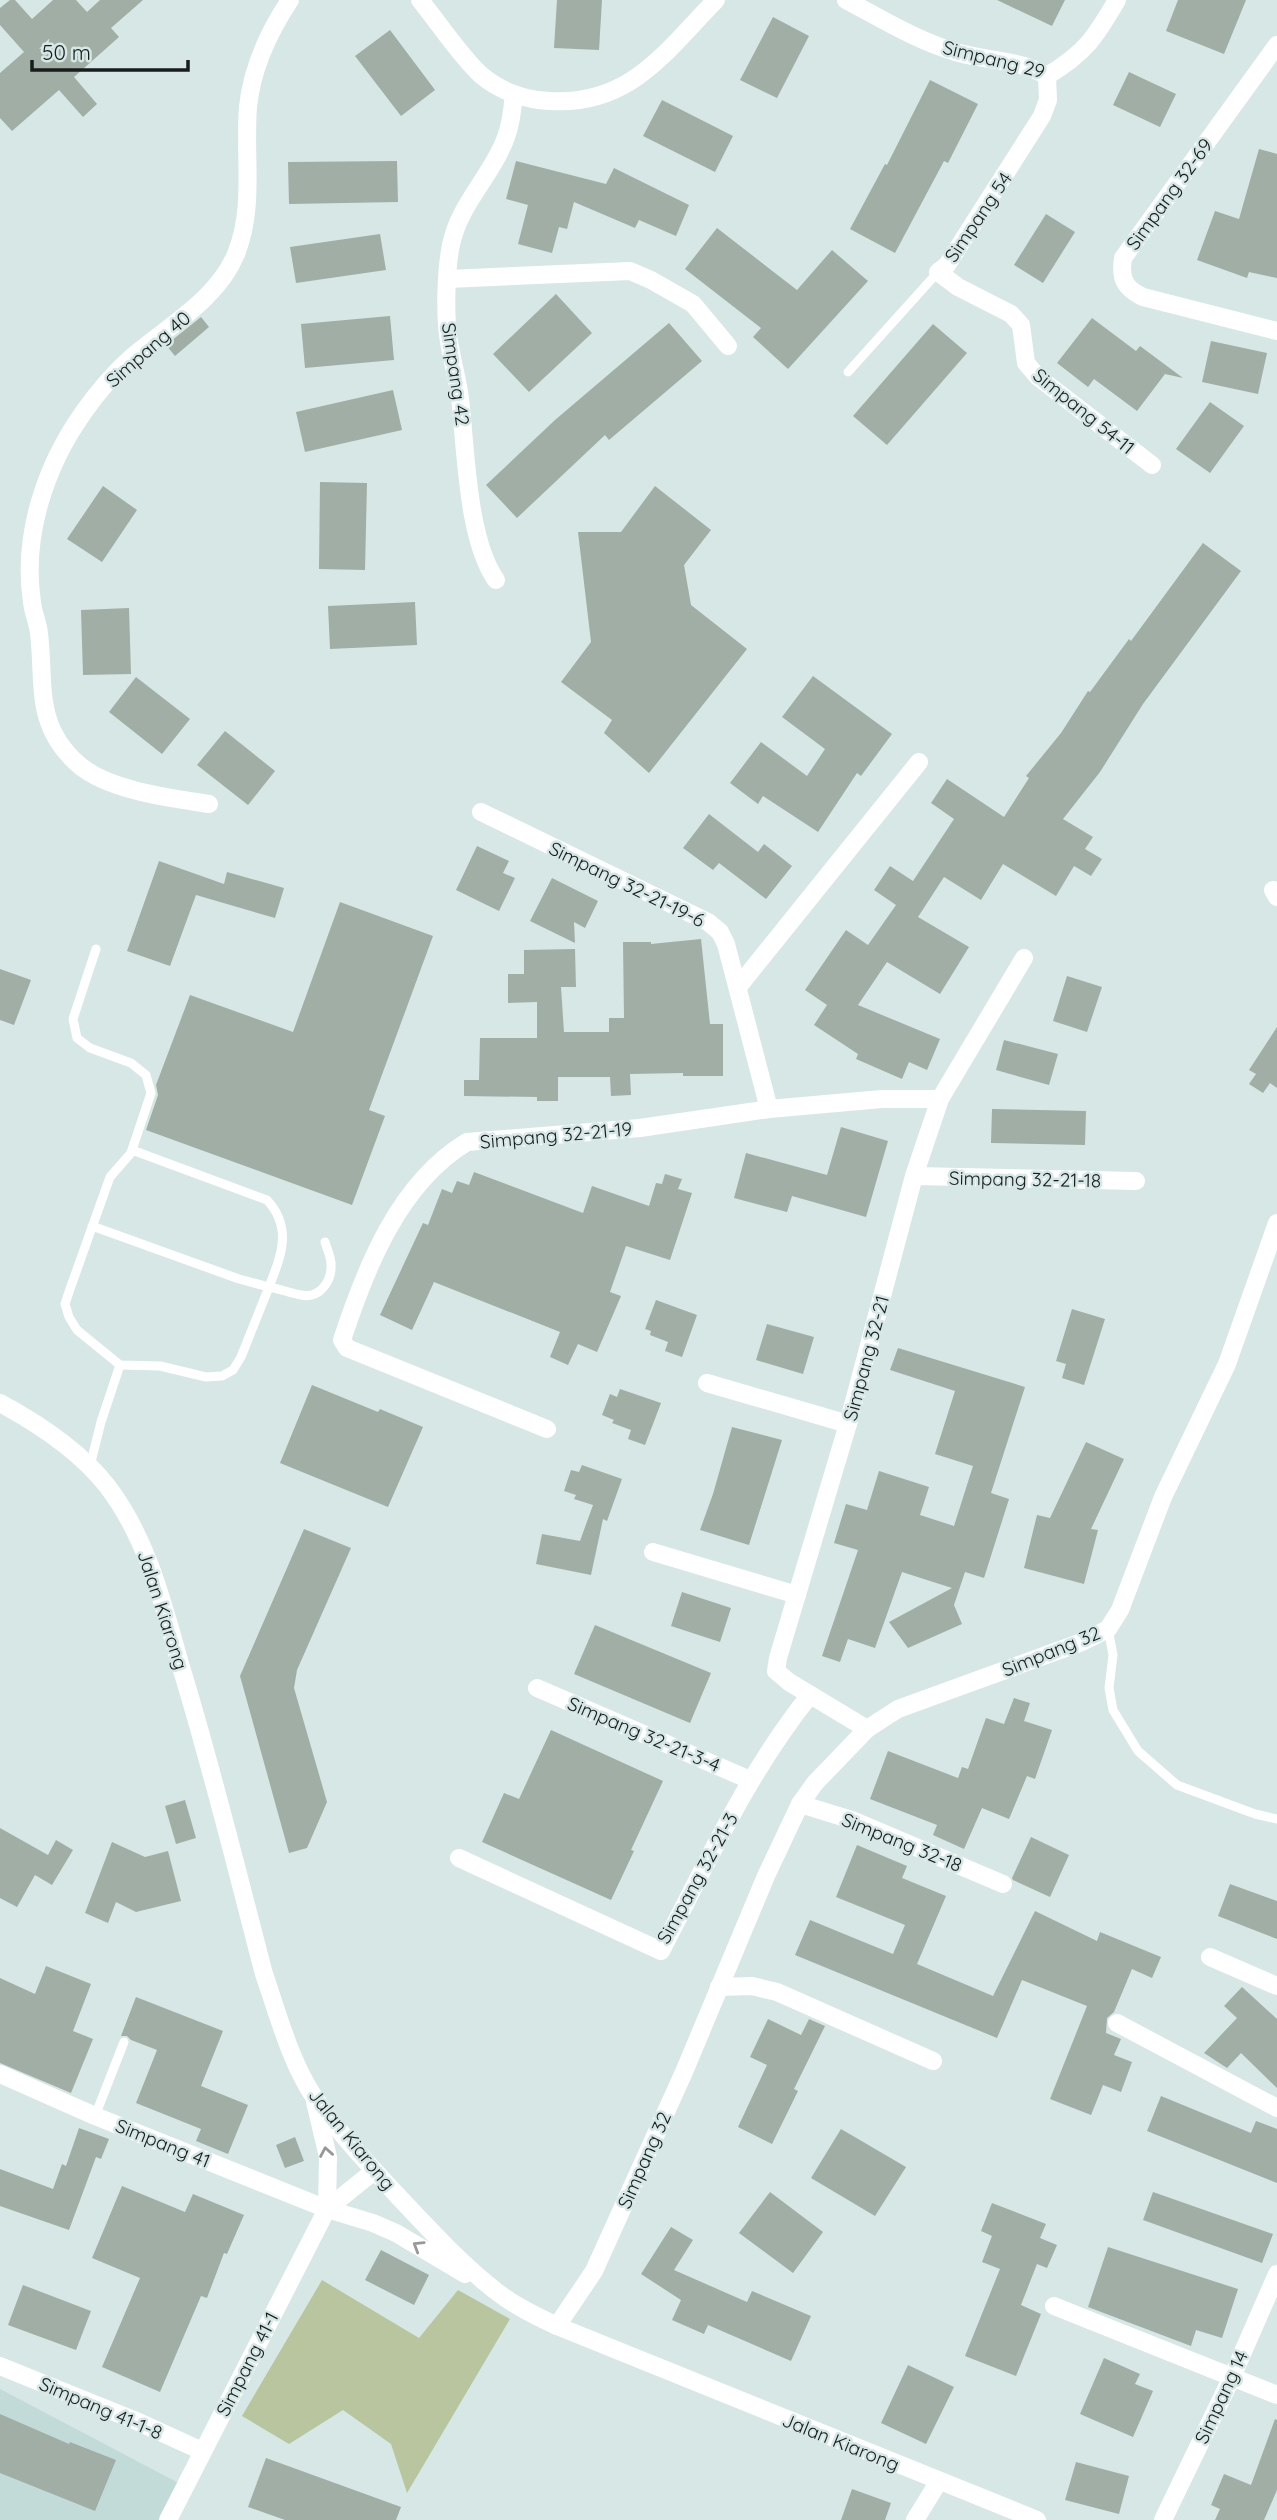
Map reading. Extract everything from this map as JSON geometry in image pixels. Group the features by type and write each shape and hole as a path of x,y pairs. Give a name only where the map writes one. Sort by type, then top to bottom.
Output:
{"street":[{"name":"Simpang 40","path":"209,804 147,794 109,781 81,766 60,746 46,717 41,682 39,632 32,602 30,562 35,518 47,477 63,443 83,412 130,359 190,312 216,285 235,255 244,227 248,198 248,108 252,81 260,53 273,24 290,0"},
{"path":"420,0 479,73 495,86 538,100 563,102 592,99 621,89 644,74 716,0"},
{"name":"Simpang 29","path":"846,0 929,43 959,53 1032,67 1047,76 1074,60 1097,35 1117,0"},
{"name":"Simpang 32-69","path":"1277,45 1123,258 1121,271 1123,281 1130,291 1143,297 1277,331"},
{"name":"Simpang 54","path":"938,272 947,265 986,207 1042,116 1048,100 1047,76"},
{"name":"Simpang 42","path":"496,580 486,566 474,515 459,387 448,333 448,279 451,245 461,216 500,150 511,125 513,94"},
{"path":"448,279 630,271 693,304 728,346"},
{"name":"Simpang 54-11","path":"938,272 958,287 1011,314 1021,325 1026,363 1038,377 1152,465"},
{"path":"738,987 919,762"},
{"name":"Simpang 32-21-19-6","path":"481,812 708,922 720,932 738,987 769,1109"},
{"name":"Simpang 32-21","path":"867,1728 789,1682 776,1671 848,1424 914,1176 940,1099 1024,958"},
{"name":"Simpang 32-21-19","path":"547,1429 347,1348 342,1340 387,1228 402,1206 447,1154 467,1142 640,1128 769,1109 882,1099 940,1099"},
{"name":"Simpang 32-21-18","path":"914,1176 1136,1181"},
{"name":"Simpang 32","path":"557,2326 594,2271 800,1804 815,1783 867,1728 898,1709 1082,1642 1108,1629 1120,1610 1163,1497 1227,1364 1277,1223"},
{"path":"707,1383 848,1424"},
{"name":"Jalan Kiarong","path":"0,1403 50,1434 90,1466 131,1522 150,1562 195,1714 264,1974 299,2068 314,2096 374,2171 442,2243 498,2293 557,2326 1037,2520"},
{"path":"653,1552 797,1595"},
{"name":"Simpang 32-21-3-4","path":"537,1688 750,1780"},
{"name":"Simpang 32-21-3","path":"458,1858 661,1951 750,1780 810,1695"},
{"name":"Simpang 32-18","path":"800,1804 852,1820 1003,1884"},
{"path":"1210,1957 1277,1986"},
{"path":"719,1987 752,1986 777,1992 933,2061"},
{"path":"1117,2023 1277,2108"},
{"name":"Simpang 41","path":"0,2074 94,2116 327,2209"},
{"name":"Simpang 41-1","path":"314,2096 328,2157 327,2209"},
{"name":"Simpang 41-1","path":"168,2520 327,2209 374,2171"},
{"path":"327,2209 396,2233 498,2293"},
{"name":"Simpang 14","path":"1163,2520 1232,2377 1277,2274"},
{"path":"1054,2306 1277,2395"},
{"name":"Simpang 41-1-8","path":"0,2366 134,2420 202,2451"},
{"path":"915,2520 939,2482"}],"lane":[{"name":"Simpang 54","path":"848,372 938,272"},
{"path":"96,949 73,1018 77,1038 90,1048 131,1063 146,1075 151,1093 132,1150 110,1177 65,1304 69,1317 78,1330 120,1365 160,1366 206,1377 222,1376 233,1370 241,1357 281,1254 284,1229 278,1212 267,1200 132,1150"},
{"path":"92,1226 239,1279 303,1296 317,1293 326,1286 331,1262 325,1242"},
{"path":"90,1466 120,1365"},
{"path":"1108,1629 1112,1654 1109,1688 1113,1710 1138,1751 1177,1785 1255,1814 1277,1819"},
{"path":"94,2116 124,2042"}],"shaded area":[{"path":"0,2389 188,2488 174,2520 0,2520"}],"green space":[{"path":"322,2280 419,2338 458,2290 510,2319 407,2493 391,2444 343,2410 289,2444 242,2416"}],"building":[{"path":"10,0 15,0 32,19 53,0 76,0 87,12 100,0 143,0 111,28 119,37 74,77 97,104 83,117 59,90 12,131 0,118 0,73 24,52 0,25 0,8"},
{"path":"557,0 602,0 599,50 554,48"},
{"path":"997,0 1065,0 1052,26"},
{"path":"1178,0 1246,0 1224,54 1166,31"},
{"path":"773,17 809,36 777,98 740,80"},
{"path":"390,30 435,90 401,116 355,56"},
{"path":"1129,72 1176,94 1160,127 1113,105"},
{"path":"930,80 978,104 948,163 944,161 895,253 850,229 885,164 887,165"},
{"path":"662,100 733,136 715,172 643,136"},
{"path":"1259,149 1277,154 1277,278 1249,272 1247,278 1197,260 1215,211 1239,219"},
{"path":"397,161 398,202 289,204 288,162"},
{"path":"516,161 606,184 614,168 689,205 676,236 639,220 635,228 574,202 567,229 559,227 552,253 518,244 528,205 506,199"},
{"path":"1046,214 1075,232 1043,283 1014,265"},
{"path":"717,228 797,290 832,250 868,281 788,369 753,337 761,328 685,269"},
{"path":"380,234 386,270 296,283 290,247"},
{"path":"556,294 592,333 529,392 493,354"},
{"path":"390,316 394,360 305,368 301,324"},
{"path":"201,317 209,327 175,356 166,345"},
{"path":"1092,318 1136,351 1140,346 1183,378 1165,374 1137,411 1094,379 1088,387 1057,363"},
{"path":"669,323 702,361 609,440 605,435 517,518 486,485 555,420"},
{"path":"933,324 967,353 887,445 853,416"},
{"path":"1211,341 1267,353 1258,394 1202,382"},
{"path":"393,390 402,430 305,452 296,412"},
{"path":"1210,402 1244,426 1210,473 1176,449"},
{"path":"320,482 367,483 365,570 319,569"},
{"path":"103,486 137,510 102,562 67,539"},
{"path":"655,486 711,530 684,565 691,605 747,649 649,773 604,733 612,720 561,682 591,642 578,532 621,532"},
{"path":"1203,543 1241,571 1143,704 1100,772 1063,819 1093,837 1085,849 1102,859 1091,876 1074,866 1056,896 1003,864 981,900 944,877 918,917 969,947 940,994 887,962 858,1005 940,1039 927,1070 909,1062 902,1079 856,1059 858,1054 814,1025 827,1005 805,990 846,930 868,945 896,905 874,890 890,866 913,881 954,819 931,803 947,779 1004,817 1029,778 1026,776"},
{"path":"415,602 417,645 330,649 328,606"},
{"path":"129,608 131,674 83,675 81,610"},
{"path":"813,676 892,734 861,776 857,773 818,832 763,796 758,804 730,783 761,742 807,776 825,749 782,717"},
{"path":"136,677 190,719 162,754 109,712"},
{"path":"225,731 275,771 248,805 197,765"},
{"path":"709,814 758,852 764,844 792,866 766,899 719,863 713,870 683,848"},
{"path":"477,846 509,861 503,873 515,878 499,911 456,890"},
{"path":"159,861 224,884 227,872 284,888 275,918 196,895 170,966 127,951"},
{"path":"552,878 598,901 585,928 574,922 575,943 530,921"},
{"path":"340,902 433,936 369,1110 385,1116 352,1205 146,1130 158,1095 156,1085 190,995 293,1032"},
{"path":"701,939 710,1024 723,1024 723,1076 683,1076 683,1073 630,1074 631,1095 611,1096 610,1077 558,1077 558,1101 537,1101 537,1097 464,1096 464,1080 479,1080 480,1038 537,1038 537,1002 508,1003 508,974 524,974 524,950 575,949 576,987 561,987 564,1032 609,1032 609,1018 624,1018 623,942 651,944"},
{"path":"0,969 31,980 14,1025 0,1020"},
{"path":"1067,976 1102,987 1087,1032 1053,1021"},
{"path":"1277,1027 1277,1088 1270,1083 1263,1093 1249,1084 1256,1074 1249,1070"},
{"path":"1004,1040 1058,1054 1049,1085 996,1070"},
{"path":"992,1109 1086,1111 1085,1145 991,1143"},
{"path":"841,1127 888,1141 866,1217 792,1196 787,1212 734,1198 746,1153 827,1175"},
{"path":"474,1172 583,1213 592,1186 649,1206 656,1183 662,1184 665,1174 682,1179 678,1189 692,1193 670,1260 626,1246 610,1292 621,1296 597,1352 578,1344 568,1365 550,1357 560,1332 434,1282 412,1330 380,1315 423,1223 428,1225 442,1189 452,1193 457,1181 469,1185"},
{"path":"656,1300 697,1315 682,1357 665,1351 668,1342 650,1335 651,1331 645,1329"},
{"path":"1072,1309 1105,1319 1084,1385 1062,1378 1066,1364 1056,1361"},
{"path":"767,1324 814,1337 803,1374 756,1360"},
{"path":"898,1348 1025,1387 991,1493 1009,1499 984,1578 965,1572 954,1605 962,1624 908,1648 889,1622 952,1588 902,1572 875,1648 848,1639 840,1662 822,1656 858,1550 834,1543 846,1504 867,1510 879,1471 929,1487 920,1515 954,1526 973,1466 935,1454 955,1391 890,1370"},
{"path":"312,1385 423,1427 388,1507 280,1463"},
{"path":"620,1389 661,1403 645,1445 628,1439 631,1430 612,1423 614,1420 602,1415 610,1394 617,1397"},
{"path":"732,1427 782,1440 749,1545 700,1530"},
{"path":"1086,1442 1124,1459 1091,1529 1098,1530 1084,1584 1024,1568 1037,1515 1050,1518"},
{"path":"582,1465 622,1479 607,1521 603,1519 591,1575 536,1564 542,1534 580,1541 593,1505 574,1499 576,1495 564,1491 571,1470 579,1472"},
{"path":"304,1529 351,1548 297,1670 294,1688 327,1802 307,1848 289,1853 240,1676"},
{"path":"682,1592 731,1608 720,1642 671,1626"},
{"path":"595,1625 711,1673 690,1723 574,1674"},
{"path":"1014,1698 1030,1703 1024,1721 1052,1730 1035,1779 1027,1776 1009,1819 982,1808 964,1849 933,1835 937,1825 870,1799 888,1751 958,1778 962,1767 968,1769 986,1718 1004,1724"},
{"path":"551,1730 663,1781 611,1900 482,1842 504,1793 519,1799"},
{"path":"185,1800 196,1838 176,1844 165,1806"},
{"path":"0,1828 48,1855 56,1840 73,1850 52,1885 35,1875 17,1907 0,1898"},
{"path":"1031,1837 1069,1855 1050,1897 1012,1878"},
{"path":"112,1842 145,1857 168,1851 181,1901 136,1912 116,1902 108,1923 85,1913"},
{"path":"857,1845 907,1866 902,1878 946,1896 917,1964 993,1996 1035,1911 1097,1941 1100,1932 1161,1957 1152,1978 1132,1969 1114,2012 1107,2018 1106,2033 1121,2039 1114,2055 1132,2062 1121,2092 1103,2085 1091,2115 1050,2099 1087,2006 1022,1980 997,2038 795,1955 810,1920 893,1954 905,1925 836,1897"},
{"path":"1230,1884 1277,1901 1277,1939 1218,1916"},
{"path":"46,1966 91,1984 73,2031 93,2039 71,2093 0,2063 0,1978 35,1994"},
{"path":"1242,1987 1277,2019 1277,2088 1241,2053 1227,2068 1204,2053 1237,2018 1224,2006"},
{"path":"136,1997 223,2031 201,2086 248,2105 228,2154 196,2141 201,2129 136,2103 157,2050 127,2036 121,2036"},
{"path":"768,2019 801,2035 809,2019 825,2026 794,2089 798,2091 772,2144 738,2127 767,2065 750,2057"},
{"path":"1161,2096 1251,2133 1256,2121 1277,2129 1277,2183 1147,2131"},
{"path":"79,2128 109,2139 101,2159 96,2157 69,2230 0,2206 0,2169 53,2189 62,2164 66,2166"},
{"path":"841,2129 906,2167 875,2216 811,2178"},
{"path":"295,2137 304,2161 285,2168 276,2145"},
{"path":"122,2186 185,2212 193,2194 244,2215 227,2254 224,2253 207,2298 201,2296 160,2392 102,2367 140,2278 92,2258"},
{"path":"770,2192 823,2232 793,2273 739,2233"},
{"path":"1153,2192 1273,2234 1262,2263 1143,2220"},
{"path":"992,2203 1046,2224 1040,2238 1057,2245 1047,2268 1037,2264 1021,2305 1041,2314 1016,2376 965,2356 1000,2269 982,2262 992,2236 981,2231"},
{"path":"671,2227 693,2240 674,2270 747,2302 752,2291 811,2316 791,2361 708,2325 704,2334 672,2320 681,2300 641,2274"},
{"path":"1108,2247 1238,2289 1222,2338 1196,2330 1191,2346 1088,2307"},
{"path":"381,2250 429,2275 414,2305 365,2280"},
{"path":"23,2285 91,2311 76,2350 8,2325"},
{"path":"1104,2358 1140,2374 1135,2384 1153,2391 1133,2437 1080,2414"},
{"path":"908,2365 954,2387 926,2444 881,2423"},
{"path":"0,2414 69,2444 70,2442 116,2460 95,2511 0,2473"},
{"path":"1275,2419 1277,2490 1264,2520 1215,2520 1220,2509 1211,2505 1224,2474 1251,2485"},
{"path":"266,2458 401,2507 396,2520 285,2520 248,2507"},
{"path":"1076,2462 1129,2476 1119,2514 1065,2500"},
{"path":"852,2489 891,2503 885,2520 841,2520"}]}
